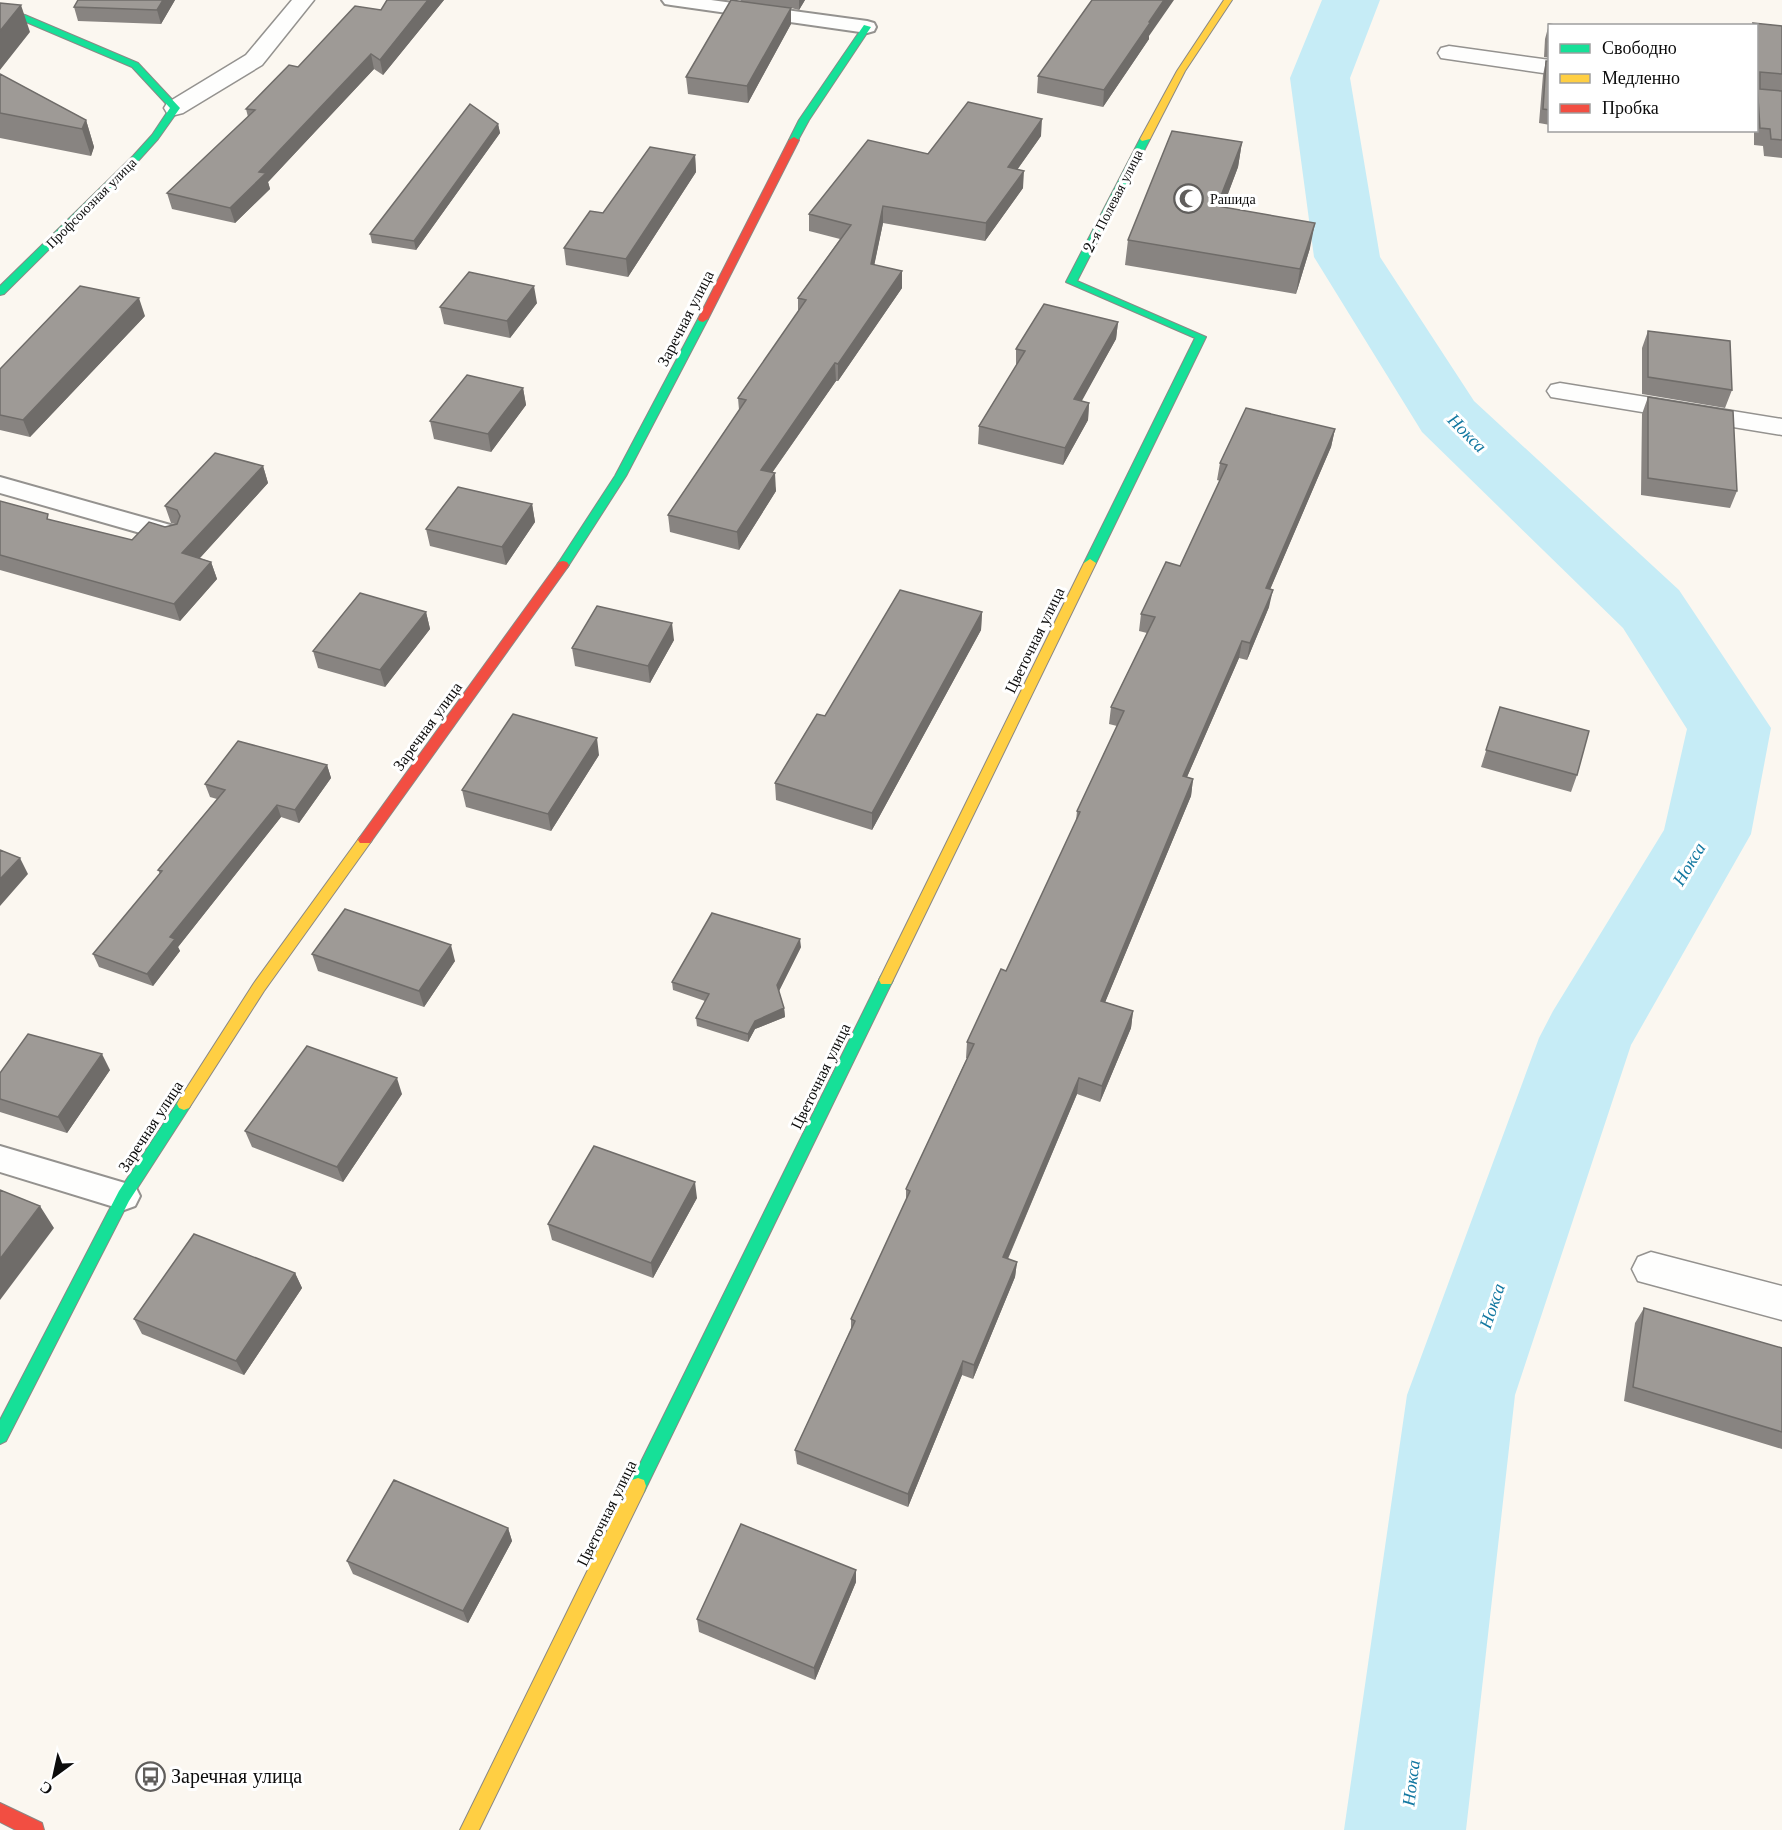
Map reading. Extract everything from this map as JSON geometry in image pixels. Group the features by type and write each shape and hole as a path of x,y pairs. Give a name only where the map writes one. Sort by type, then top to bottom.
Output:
{"street":[{"name":"Профсоюзная улица","path":"0,292 136,158 155,137 175,108 254,60 303,0"},
{"name":"2-я Полевая улица","path":"1201,337 1071,282 1180,71 1228,0"},
{"path":"0,12 22,17 135,65 175,108"},
{"name":"Заречная улица","path":"0,1436 124,1196 259,987 598,516 660,405 804,120 867,27"},
{"path":"1449,53 1548,67"},
{"name":"Цветочная улица","path":"469,1830 1201,337"},
{"path":"1560,391 1782,427"},
{"path":"1651,1269 1782,1303"},
{"path":"0,1812 35,1830"}],"lane":[{"path":"670,0 867,27"},
{"path":"0,485 172,534"},
{"path":"0,1159 124,1196"}],"building":[{"path":"78,0 163,0 157,10 74,7"},
{"path":"387,0 428,0 380,60 371,54 259,172 266,173 230,208 167,193 255,110 246,109 289,65 298,67 355,6 381,10"},
{"path":"731,0 791,8 747,86 686,77"},
{"path":"1092,0 1164,0 1104,90 1038,76"},
{"path":"0,3 21,5 0,31"},
{"path":"1753,23 1782,26 1782,74 1760,72 1760,89 1782,91 1782,140 1771,139 1770,129 1760,128 1758,24"},
{"path":"1546,61 1548,61 1548,110 1543,109"},
{"path":"0,74 86,120 82,129 0,113"},
{"path":"968,102 1042,119 1008,167 1024,171 986,223 883,206 871,264 902,271 761,470 775,473 737,532 668,515 746,400 738,398 806,300 798,298 851,225 809,214 868,140 928,154"},
{"path":"470,104 498,124 414,241 370,234"},
{"name":"Рашида","path":"1172,131 1242,142 1217,206 1315,223 1300,269 1128,240"},
{"path":"650,147 695,155 626,259 564,248 590,211 603,213"},
{"path":"469,272 534,286 507,321 440,307"},
{"path":"80,286 139,298 23,420 0,415 0,369"},
{"path":"1044,304 1118,322 1074,399 1089,403 1065,448 979,426 1025,351 1016,349"},
{"path":"1648,331 1730,341 1732,390 1648,377"},
{"path":"467,375 523,388 488,434 430,421"},
{"path":"1648,397 1733,411 1737,491 1648,478"},
{"path":"1246,408 1335,429 1266,588 1273,590 1250,643 1242,641 1183,776 1193,779 1101,1001 1133,1011 1102,1086 1079,1078 1003,1257 1017,1262 974,1365 963,1361 908,1494 795,1450 855,1321 851,1319 910,1191 906,1189 974,1044 967,1042 1001,969 1006,971 1124,711 1111,707 1155,617 1141,614 1166,562 1180,566 1227,465 1220,463"},
{"path":"215,453 263,466 182,553 211,562 174,604 0,555 0,501 48,514 47,519 132,540 149,522 165,527 177,524 180,516 177,510 165,506"},
{"path":"458,487 532,504 502,547 426,529"},
{"path":"900,590 982,612 872,813 775,783 817,714 825,716"},
{"path":"360,593 426,612 380,670 313,651"},
{"path":"597,606 672,623 648,666 572,648"},
{"path":"1500,707 1589,731 1577,775 1486,750"},
{"path":"513,714 597,738 548,814 462,790"},
{"path":"238,741 327,765 295,810 277,805 170,937 175,939 147,974 93,954 162,871 158,870 225,790 205,784"},
{"path":"0,850 20,858 0,879"},
{"path":"345,909 451,945 419,991 312,954"},
{"path":"712,913 800,939 777,985 784,1008 755,1021 748,1034 696,1018 709,994 672,982"},
{"path":"28,1034 102,1054 58,1117 0,1099 0,1073"},
{"path":"307,1046 397,1078 337,1167 245,1131"},
{"path":"594,1146 695,1182 651,1263 548,1224"},
{"path":"0,1190 40,1206 0,1259"},
{"path":"194,1234 295,1273 236,1361 134,1319"},
{"path":"1644,1308 1782,1348 1782,1432 1633,1387"},
{"path":"394,1480 508,1528 463,1611 347,1561"},
{"path":"741,1524 856,1570 814,1668 697,1619"}],"waterway":[{"name":"Нокса","path":"1351,0 1320,78 1347,257 1448,416 1651,609 1729,728 1707,834 1586,1038 1461,1395 1405,1830"}],"traffic: fast":[{"path":"0,12 22,17 135,65 175,108 155,137 136,158 0,292"},
{"path":"794,140 804,120 867,27"},
{"path":"1090,563 1201,337 1071,282 1145,139"},
{"path":"563,565 621,476 703,319"},
{"path":"638,1486 886,980"},
{"path":"0,1436 124,1196 184,1104"}],"traffic: slow":[{"path":"1145,139 1181,71 1228,0"},
{"path":"886,980 1090,563"},
{"path":"184,1104 259,987 365,840"},
{"path":"469,1830 638,1486"}],"traffic: jam":[{"path":"703,319 794,140"},
{"path":"365,840 563,565"},
{"path":"0,1812 35,1830"}],"place":[{"name":"Рашида","path":"1189,199"},
{"name":"Заречная улица","path":"150,1776"}]}
